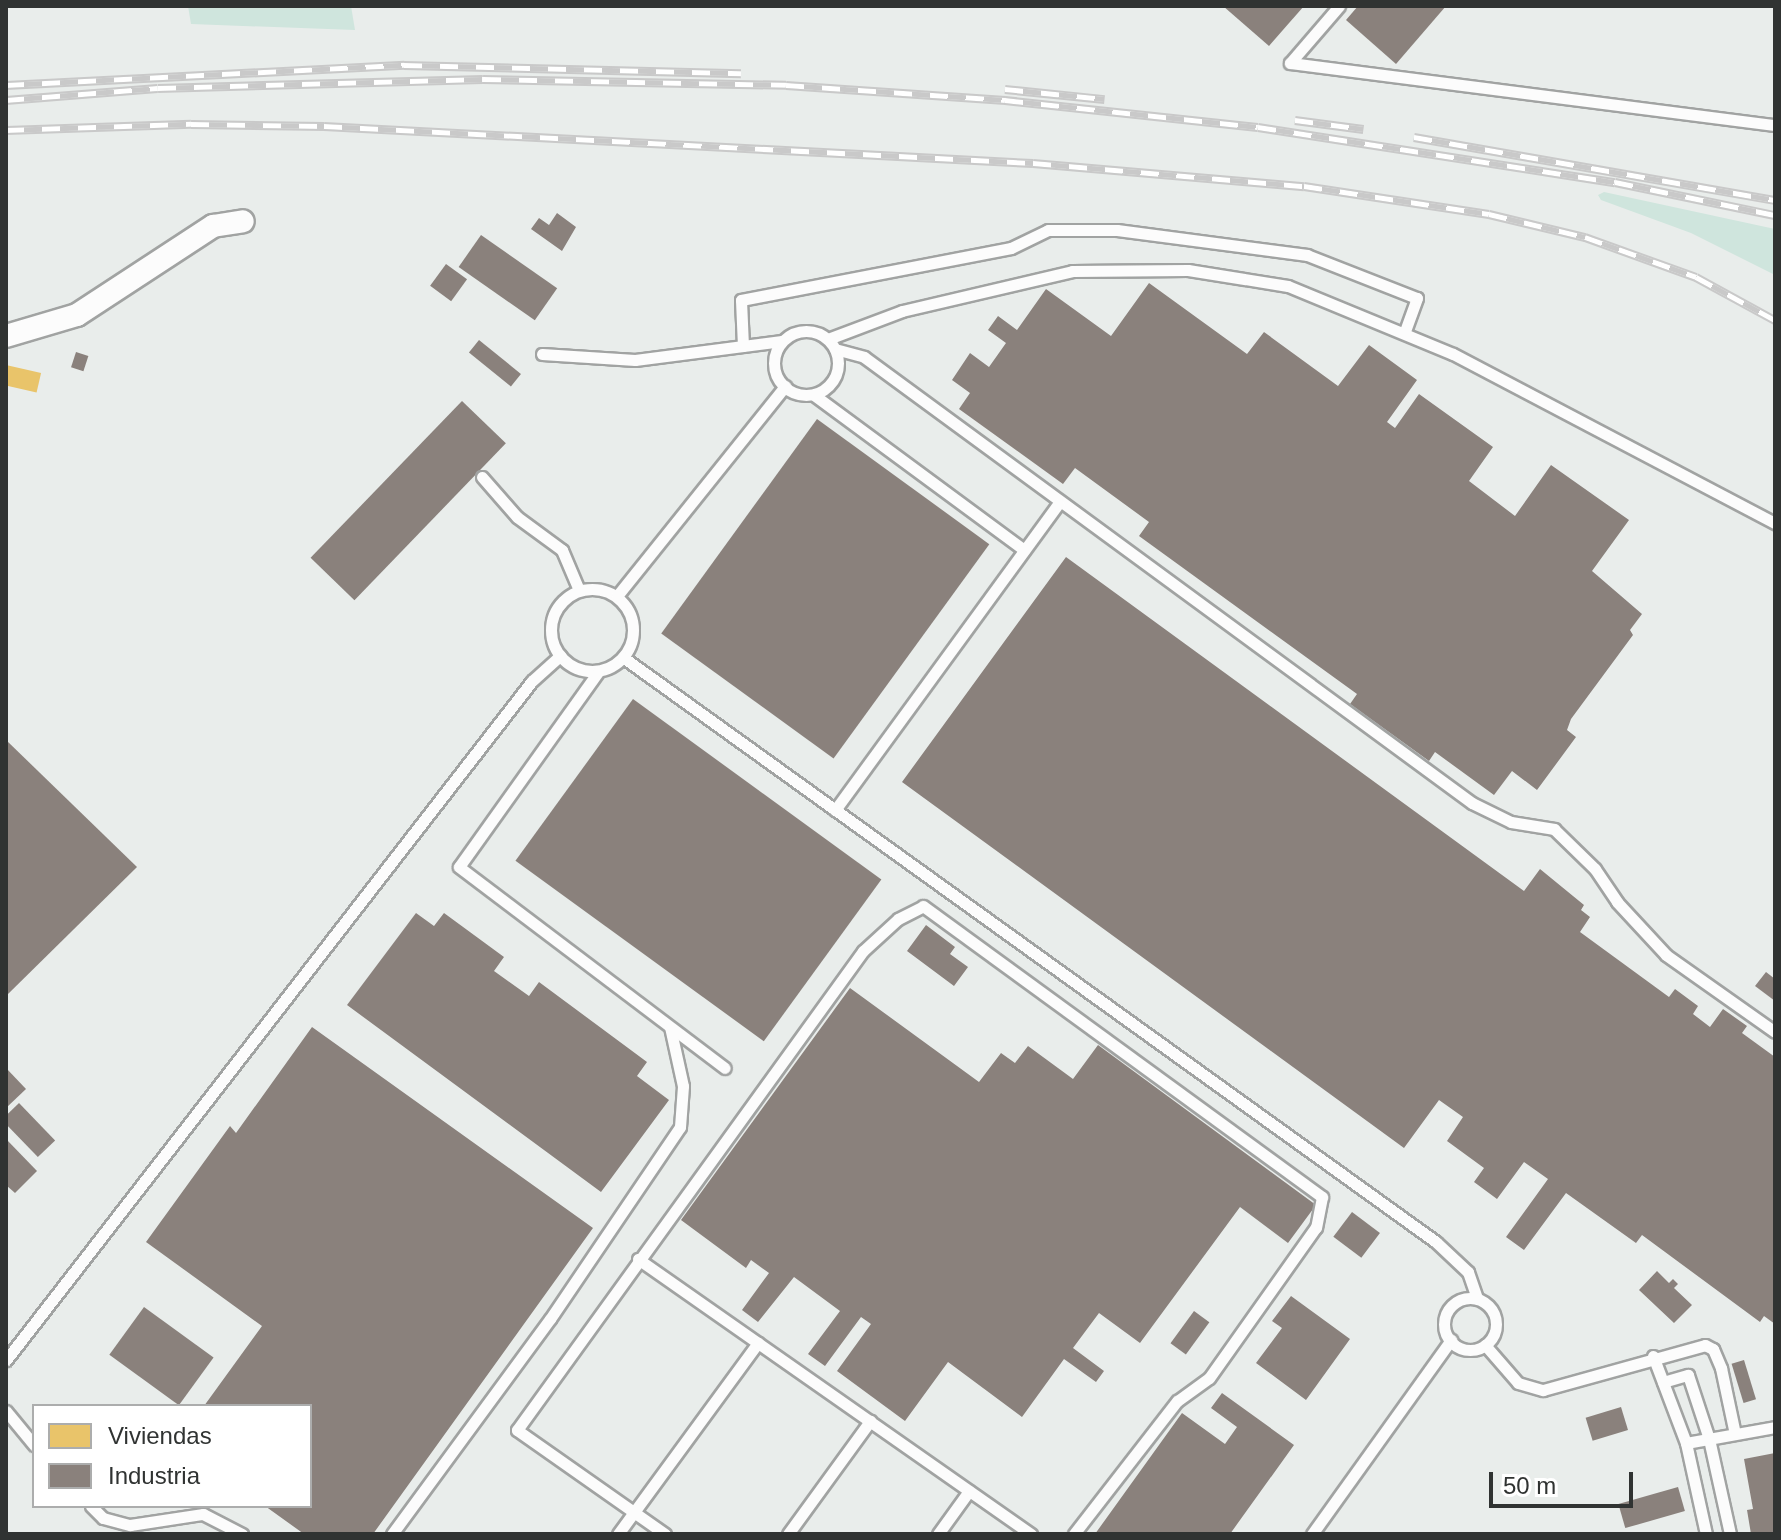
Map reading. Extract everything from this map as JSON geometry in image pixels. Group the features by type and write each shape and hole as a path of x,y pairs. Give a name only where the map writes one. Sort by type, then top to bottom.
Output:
{"street":[{"path":"6,336 77,315 213,226 243,221"}],"lane":[{"path":"1339,6 1290,63 1775,125"},
{"path":"743,346 741,300 1011,248 1048,230 1117,230 1307,255 1417,298 1404,333"},
{"path":"831,344 902,311 1072,271 1159,270 1288,286 1404,333 1775,523"},
{"path":"542,354 635,360 782,341 804,331 864,357 1058,504 1472,803 1511,822 1554,829 1595,869 1617,902 1666,955 1775,1032"},
{"path":"782,341 774,365 785,386 814,395 1024,550"},
{"path":"814,395 836,374 831,344"},
{"path":"617,596 785,386"},
{"path":"482,477 517,517 562,550 579,590"},
{"path":"835,810 1058,504"},
{"path":"598,672 571,665 560,656 551,628 558,606 579,590 597,588 617,596 633,619 633,639 624,658 598,672 459,867 725,1068"},
{"path":"6,1360 532,681 560,656"},
{"path":"624,658 1436,1242 1468,1272 1477,1298 1495,1315 1495,1331 1485,1345 1469,1349 1451,1340 1445,1328 1447,1312 1460,1300 1477,1298"},
{"path":"665,1534 517,1430 863,951 898,919 923,906 952,922 1322,1197 1316,1227 1209,1378 1177,1401 1074,1534"},
{"path":"392,1534 583,1273 680,1127 683,1086 670,1027"},
{"path":"638,1259 1031,1534"},
{"path":"1312,1534 1451,1340"},
{"path":"618,1534 758,1343"},
{"path":"1485,1345 1518,1383 1530,1389 1560,1386 1690,1345 1713,1349 1735,1434"},
{"path":"1653,1356 1686,1443 1706,1534"},
{"path":"1663,1382 1688,1375 1709,1439 1730,1534"},
{"path":"6,1411 32,1443"},
{"path":"788,1534 870,1421"},
{"path":"1686,1443 1775,1427"},
{"path":"938,1534 969,1491"},
{"path":"93,1508 103,1518 130,1525 203,1514 242,1534"}],"green space":[{"path":"188,6 351,6 355,30 191,24"},
{"path":"1604,192 1775,229 1775,275 1691,233 1601,200 1598,195"}],"building: Viviendas":[{"path":"6,365 41,373 37,393 6,386"}],"building: Industria":[{"path":"1223,6 1304,6 1269,46"},
{"path":"1358,6 1446,6 1396,64 1346,20"},
{"path":"557,213 576,227 562,251 531,229 539,218 549,225"},
{"path":"481,235 557,288 535,320 459,267"},
{"path":"446,264 467,279 451,301 430,286"},
{"path":"1149,283 1247,354 1264,332 1338,386 1369,345 1417,380 1387,422 1395,428 1419,394 1493,447 1469,481 1515,516 1551,465 1629,520 1592,571 1642,614 1630,630 1633,635 1571,719 1567,730 1576,737 1537,790 1512,771 1494,795 1435,752 1429,761 1350,704 1357,694 1139,536 1149,522 1075,468 1063,484 959,409 970,393 952,380 970,353 989,367 1006,343 988,330 998,316 1017,330 1046,289 1111,336"},
{"path":"479,340 521,374 511,386 469,352"},
{"path":"76,352 88,356 83,371 71,367"},
{"path":"462,401 506,443 354,600 311,558"},
{"path":"817,419 989,544 834,759 661,633"},
{"path":"1066,557 1524,891 1540,869 1584,905 1581,910 1590,917 1580,932 1669,997 1675,989 1698,1006 1693,1014 1710,1027 1723,1009 1747,1026 1742,1033 1775,1057 1775,1324 1764,1316 1760,1322 1642,1235 1636,1243 1566,1193 1524,1250 1506,1237 1548,1179 1524,1162 1497,1199 1474,1182 1484,1168 1447,1141 1463,1117 1439,1100 1404,1148 902,782"},
{"path":"633,699 881,879 764,1041 515,861"},
{"path":"6,740 137,867 6,996"},
{"path":"416,913 434,926 444,913 504,957 494,971 529,996 539,982 647,1062 637,1076 669,1100 601,1192 347,1005"},
{"path":"926,925 955,947 950,954 968,967 954,986 907,951"},
{"path":"1766,972 1775,979 1775,1001 1755,986"},
{"path":"850,988 979,1082 1001,1053 1015,1063 1028,1046 1073,1079 1098,1045 1316,1205 1288,1243 1240,1207 1140,1343 1099,1313 1073,1348 1104,1371 1096,1382 1064,1359 1022,1417 948,1362 905,1421 837,1371 871,1324 861,1317 825,1366 808,1354 840,1311 794,1277 758,1322 742,1310 769,1273 751,1260 746,1268 681,1220"},
{"path":"312,1027 593,1228 373,1534 304,1534 268,1508 312,1508 312,1404 205,1404 262,1326 146,1242 230,1126 236,1133"},
{"path":"6,1068 26,1089 6,1108"},
{"path":"19,1103 55,1140 38,1157 6,1124 6,1116"},
{"path":"6,1139 37,1171 15,1193 6,1185"},
{"path":"1352,1212 1380,1233 1361,1258 1333,1237"},
{"path":"1657,1271 1669,1283 1673,1279 1678,1284 1674,1288 1692,1305 1674,1323 1639,1290"},
{"path":"1291,1296 1350,1339 1306,1400 1256,1363 1282,1328 1272,1321"},
{"path":"144,1307 214,1358 177,1404 109,1355"},
{"path":"1194,1311 1209,1322 1186,1355 1170,1343"},
{"path":"1744,1360 1756,1399 1744,1403 1732,1364"},
{"path":"1222,1393 1294,1445 1230,1534 1095,1534 1182,1413 1225,1444 1237,1427 1211,1408"},
{"path":"1621,1407 1628,1430 1593,1441 1586,1418"},
{"path":"1775,1453 1775,1534 1751,1534 1747,1510 1753,1509 1744,1459"},
{"path":"1678,1487 1685,1511 1625,1528 1618,1504"}],"railway":[{"path":"6,85 404,65 741,73"},
{"path":"6,100 158,88 483,79 786,85 1005,100 1258,127 1615,182 1775,215"},
{"path":"1005,89 1104,99"},
{"path":"1295,120 1363,129"},
{"path":"6,130 191,124 324,126 1033,163 1304,186 1489,214 1585,237 1696,277 1775,320"},
{"path":"1414,137 1775,200"}]}
